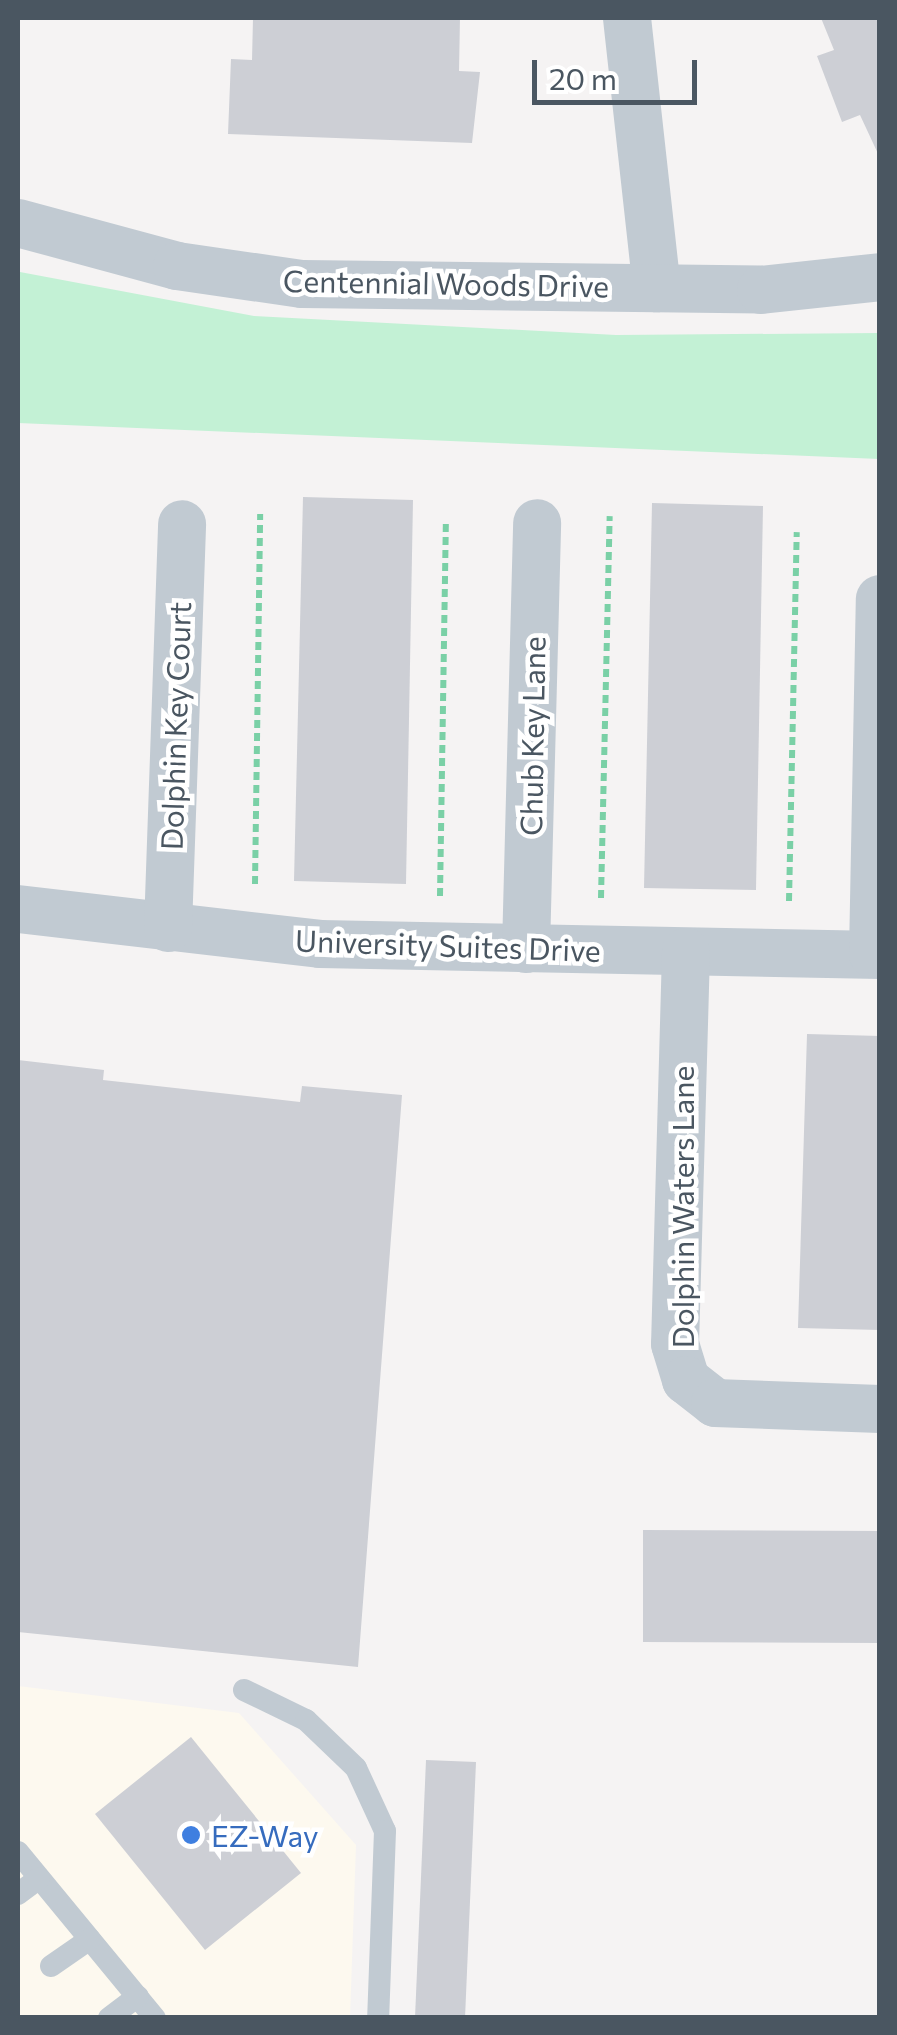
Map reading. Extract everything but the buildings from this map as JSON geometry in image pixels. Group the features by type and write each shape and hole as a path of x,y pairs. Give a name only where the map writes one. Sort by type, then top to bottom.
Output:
{"street":[{"path":"627,18 657,288"},
{"name":"Centennial Woods Drive","path":"18,224 177,266 302,284 796,289 880,277"},
{"name":"Chub Key Lane","path":"526,949 537,522"},
{"name":"Dolphin Key Court","path":"168,928 182,524"},
{"path":"876,954 880,599"},
{"name":"University Suites Drive","path":"18,909 168,928 526,949 876,954"},
{"name":"Dolphin Waters Lane","path":"686,952 675,1344 686,1380 715,1403 880,1409"}],"lane":[{"path":"244,1690 306,1720 356,1768 385,1830 378,2018"},
{"path":"18,1852 155,2018"},
{"path":"18,1894 39,1878"},
{"path":"51,1966 90,1939"},
{"path":"110,2018 138,1996"}],"path":[{"path":"255,895 260,514"},
{"path":"601,898 610,516"},
{"path":"440,897 446,522"},
{"path":"790,901 797,532"}],"shaded area":[{"path":"18,1686 239,1713 356,1845 350,2017 18,2018"}],"green space":[{"path":"20,272 254,316 616,335 879,333 879,459 18,423"}],"place":[{"name":"EZ-Way","path":"191,1835"}]}
